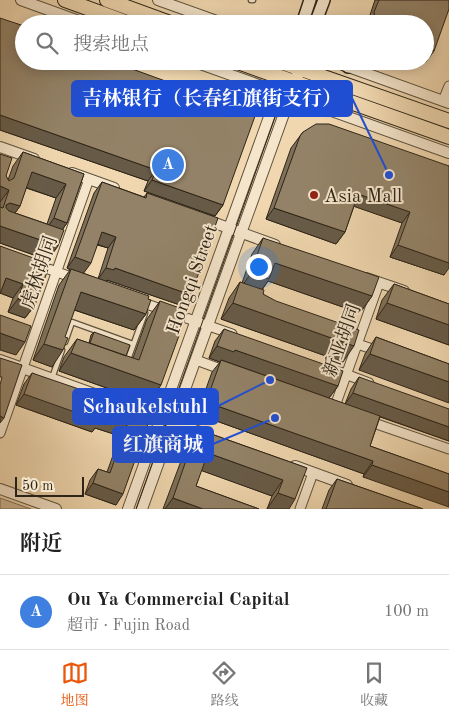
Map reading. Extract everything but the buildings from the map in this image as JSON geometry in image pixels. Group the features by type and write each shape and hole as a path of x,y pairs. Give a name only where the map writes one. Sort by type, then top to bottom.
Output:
{"main road":[{"path":"65,0 106,15"},
{"path":"107,0 148,15"},
{"path":"305,15 310,0"},
{"path":"319,15 323,2"},
{"path":"323,2 324,15"},
{"path":"261,70 449,137"},
{"name":"Hongqi Street","path":"289,80 290,70"},
{"path":"310,70 449,121"}],"street":[{"path":"20,0 62,15"},
{"path":"158,0 200,15"},
{"path":"217,70 449,153"},
{"path":"361,70 446,102 449,86"},
{"name":"Hongqi Street","path":"128,509 194,321 278,92 289,80"},
{"name":"Hongqi Street","path":"142,509 208,326 225,290 241,233 290,96 289,80"},
{"path":"0,147 13,156 42,162"},
{"path":"61,169 126,192"},
{"name":"虎林胡同","path":"0,433 89,179"},
{"path":"191,215 287,249"},
{"path":"28,262 83,281"},
{"path":"352,273 414,295"},
{"name":"新亚胡同","path":"333,409 380,282"},
{"path":"129,298 245,338"},
{"path":"339,337 384,354"},
{"path":"0,360 220,439"},
{"path":"196,360 232,373"},
{"path":"327,368 374,384"},
{"path":"360,418 449,449"},
{"path":"285,463 359,489"},
{"path":"300,509 313,473"},
{"path":"0,489 56,509"}],"lane":[{"path":"56,241 65,244"},
{"path":"117,362 126,365 148,304"},
{"path":"52,379 72,322 133,344"},
{"path":"64,344 73,347"}],"shaded area":[{"path":"0,498 31,509 0,509"}],"tram line":[{"path":"136,509 278,109"}],"place":[{"name":"Ou Ya Commercial Capital","path":"168,165"},
{"name":"吉林银行（长春红旗街支行）","path":"389,175"},
{"name":"Asia Mall","path":"314,195"},
{"name":"Schaukelstuhl","path":"270,380"},
{"name":"红旗商城","path":"275,418"}]}
